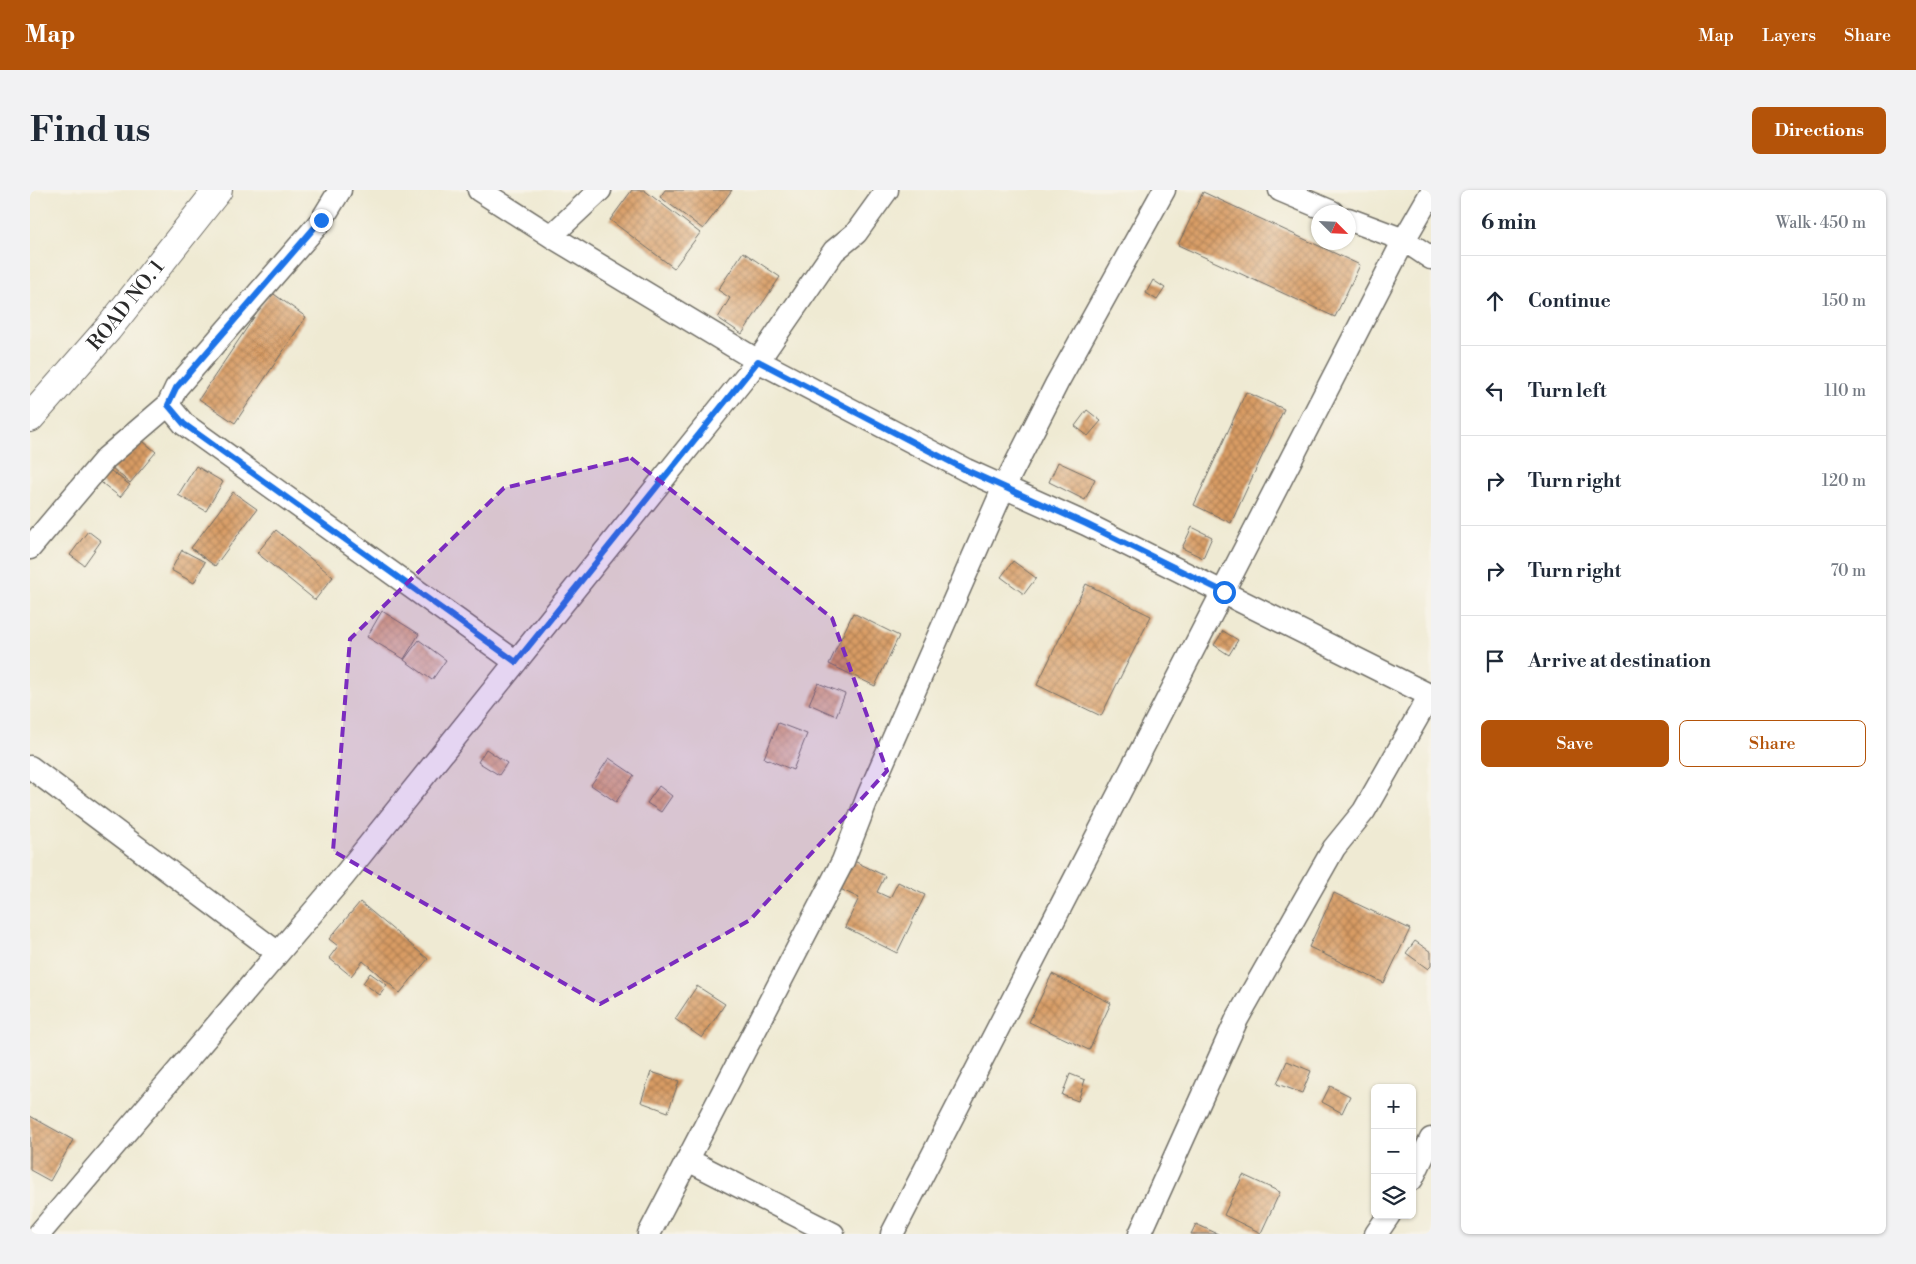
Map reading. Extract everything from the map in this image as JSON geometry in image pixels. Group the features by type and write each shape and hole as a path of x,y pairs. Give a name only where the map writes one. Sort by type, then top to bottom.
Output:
{"highway":[{"name":"ROAD NO. 1","path":"30,418 108,329 218,190"}],"street":[{"path":"30,548 106,458 168,405 176,388 321,220 340,190"},
{"path":"479,190 551,236 758,361 966,470 1086,524 1430,695 1364,811 1334,848 1237,1019 1140,1234"},
{"path":"551,236 600,190"},
{"path":"30,1231 39,1234 343,877 758,361 834,251 856,234 887,190"},
{"path":"649,1234 843,861 869,794 1004,487 1057,383 1164,190"},
{"path":"1280,190 1315,205"},
{"path":"892,1234 1404,240 1431,193"},
{"path":"1356,222 1404,240 1431,258"},
{"path":"168,405 184,424 516,662"},
{"path":"30,766 278,953"},
{"path":"1421,1172 1431,1139"},
{"path":"688,1160 834,1234"},
{"path":"1376,1234 1386,1219"}],"highlighted area":[{"path":"631,458 832,618 887,771 750,920 600,1004 333,851 350,639 504,488"}],"building":[{"path":"632,190 644,190 700,233 674,268 610,220"},
{"path":"665,190 732,190 703,229 660,197"},
{"path":"1203,192 1311,242 1311,250 1328,250 1360,265 1335,317 1178,245"},
{"path":"743,252 780,277 742,334 718,318 730,298 718,290"},
{"path":"1153,280 1165,288 1157,300 1146,293"},
{"path":"271,292 306,317 235,423 199,399"},
{"path":"1246,392 1284,409 1231,523 1194,505"},
{"path":"1087,410 1101,421 1088,436 1075,426"},
{"path":"132,432 156,452 130,483 106,463"},
{"path":"1058,462 1095,479 1085,500 1049,482"},
{"path":"196,466 223,482 206,511 178,495"},
{"path":"107,468 130,485 120,497 98,480"},
{"path":"233,492 257,509 215,566 191,548"},
{"path":"1192,527 1212,537 1203,558 1182,548"},
{"path":"276,530 333,577 315,600 257,553"},
{"path":"88,531 101,541 84,565 70,555"},
{"path":"182,550 205,562 194,583 171,570"},
{"path":"1013,561 1036,578 1024,594 1001,577"},
{"path":"1086,584 1151,616 1101,716 1037,685"},
{"path":"382,611 419,634 404,659 367,637"},
{"path":"853,613 899,636 875,686 829,664"},
{"path":"1223,631 1238,640 1229,655 1214,645"},
{"path":"419,640 446,660 432,680 404,660"},
{"path":"818,683 845,694 836,716 809,704"},
{"path":"778,723 807,734 793,770 764,758"},
{"path":"486,749 507,763 499,775 478,762"},
{"path":"609,758 634,775 616,802 591,785"},
{"path":"659,786 672,796 661,812 647,803"},
{"path":"850,859 885,876 877,892 890,898 898,882 925,895 897,953 845,927 859,898 836,887"},
{"path":"1334,893 1410,929 1384,983 1309,947"},
{"path":"360,902 428,959 400,993 363,961 351,976 329,958 338,946 329,939"},
{"path":"1415,941 1431,952 1431,966 1428,969 1406,953"},
{"path":"370,973 387,985 380,995 363,983"},
{"path":"1052,974 1111,1003 1089,1050 1029,1022"},
{"path":"697,986 725,1004 702,1038 675,1019"},
{"path":"1287,1061 1311,1071 1302,1093 1277,1084"},
{"path":"651,1072 679,1081 668,1112 641,1102"},
{"path":"1070,1074 1085,1080 1078,1101 1062,1095"},
{"path":"1330,1086 1350,1096 1342,1113 1322,1102"},
{"path":"30,1116 73,1140 50,1181 30,1170"},
{"path":"1243,1175 1280,1192 1261,1233 1224,1215"},
{"path":"1196,1224 1218,1234 1191,1234"}],"route":[{"path":"321,220 176,388 168,405 184,424 516,662 758,361 966,470 1086,524 1224,592"}]}
